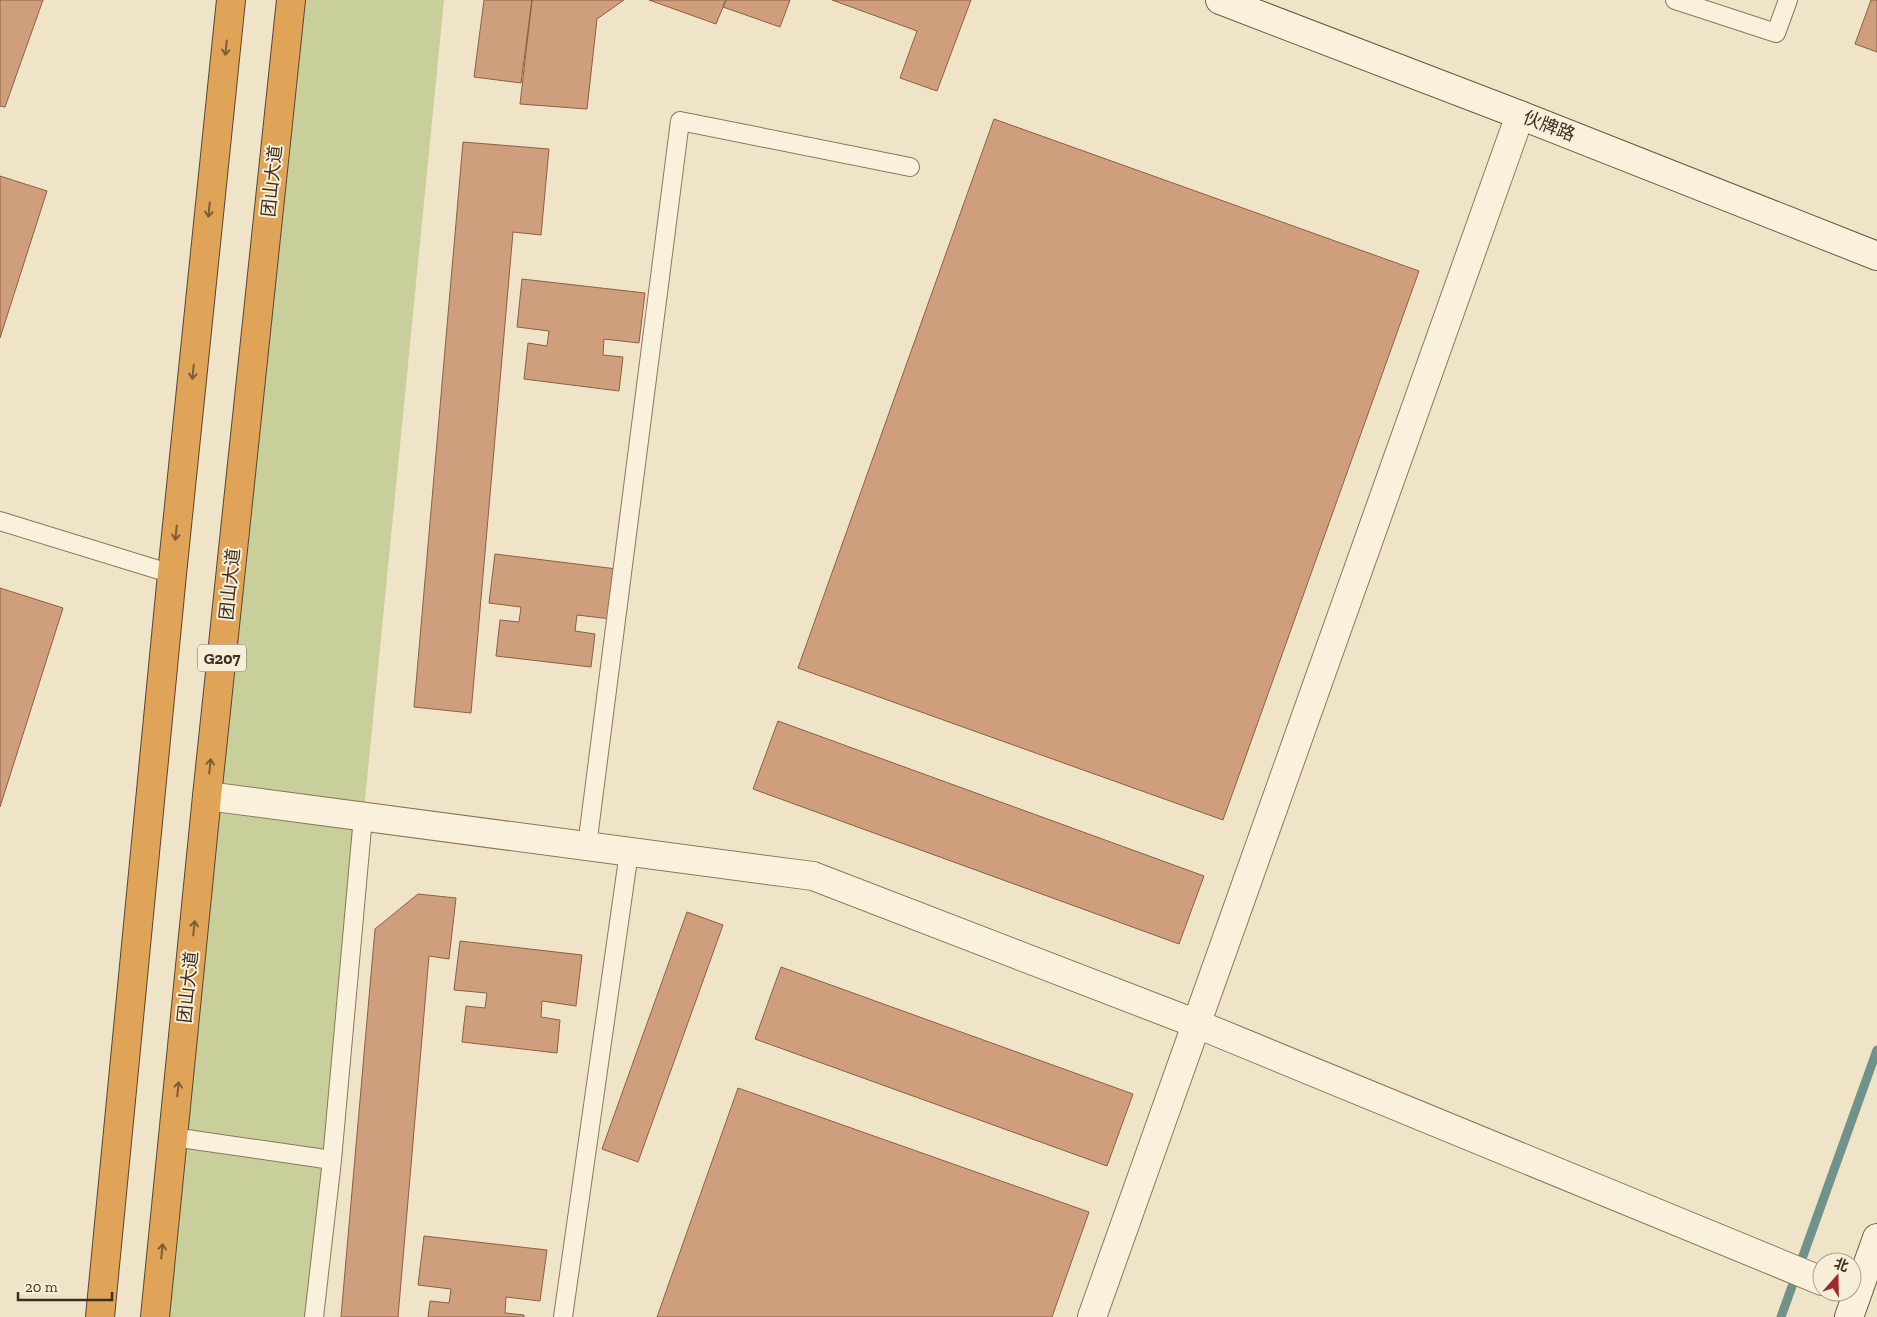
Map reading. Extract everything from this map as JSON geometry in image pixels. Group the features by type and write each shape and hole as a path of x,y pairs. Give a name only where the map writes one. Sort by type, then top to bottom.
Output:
{"highway":[{"path":"100,1317 172,574 231,0"},
{"name":"团山大道","path":"155,1317 207,796 291,0"}],"street":[{"name":"伙牌路","path":"1220,0 1520,115 1877,256"},
{"path":"1092,1317 1520,115"},
{"path":"207,796 813,876 1196,1024 1812,1277"},
{"path":"1862,1274 1877,1238"}],"lane":[{"path":"1675,0 1776,33 1788,0"},
{"path":"587,846 680,121 910,167"},
{"path":"0,521 172,574"},
{"path":"314,1317 332,1160 363,817"},
{"path":"563,1317 629,852"},
{"path":"173,1137 332,1160"}],"green space":[{"path":"291,0 444,0 314,1317 155,1317"}],"building":[{"path":"0,0 43,0 5,107 0,106"},
{"path":"484,0 532,0 521,83 474,77"},
{"path":"532,0 624,0 597,19 587,109 520,104"},
{"path":"649,0 726,0 716,24"},
{"path":"726,0 790,0 780,27 723,7"},
{"path":"832,0 971,0 937,91 900,78 917,31"},
{"path":"1871,0 1877,0 1877,52 1855,44"},
{"path":"994,119 1419,271 1223,820 798,668"},
{"path":"463,142 549,149 541,235 513,232 471,713 414,707"},
{"path":"0,176 47,191 0,338"},
{"path":"522,279 645,293 639,343 604,339 603,355 623,357 619,391 524,379 528,343 547,346 549,331 517,327"},
{"path":"495,554 617,569 611,619 577,615 575,631 595,634 591,667 496,656 500,620 519,622 521,607 489,603"},
{"path":"0,588 63,608 0,807"},
{"path":"778,721 1204,876 1179,944 753,789"},
{"path":"418,894 456,898 449,959 429,956 398,1317 341,1317 375,929"},
{"path":"687,912 723,925 638,1162 602,1149"},
{"path":"460,941 582,955 576,1006 542,1001 541,1017 560,1020 557,1053 462,1042 466,1006 485,1008 487,993 454,990"},
{"path":"781,967 1133,1094 1107,1166 755,1039"},
{"path":"738,1088 1089,1212 1052,1317 657,1317"},
{"path":"424,1236 547,1250 540,1301 506,1297 505,1313 524,1315 524,1317 428,1317 430,1301 449,1303 451,1289 418,1285"}],"waterway":[{"path":"1781,1317 1877,1050"}]}
